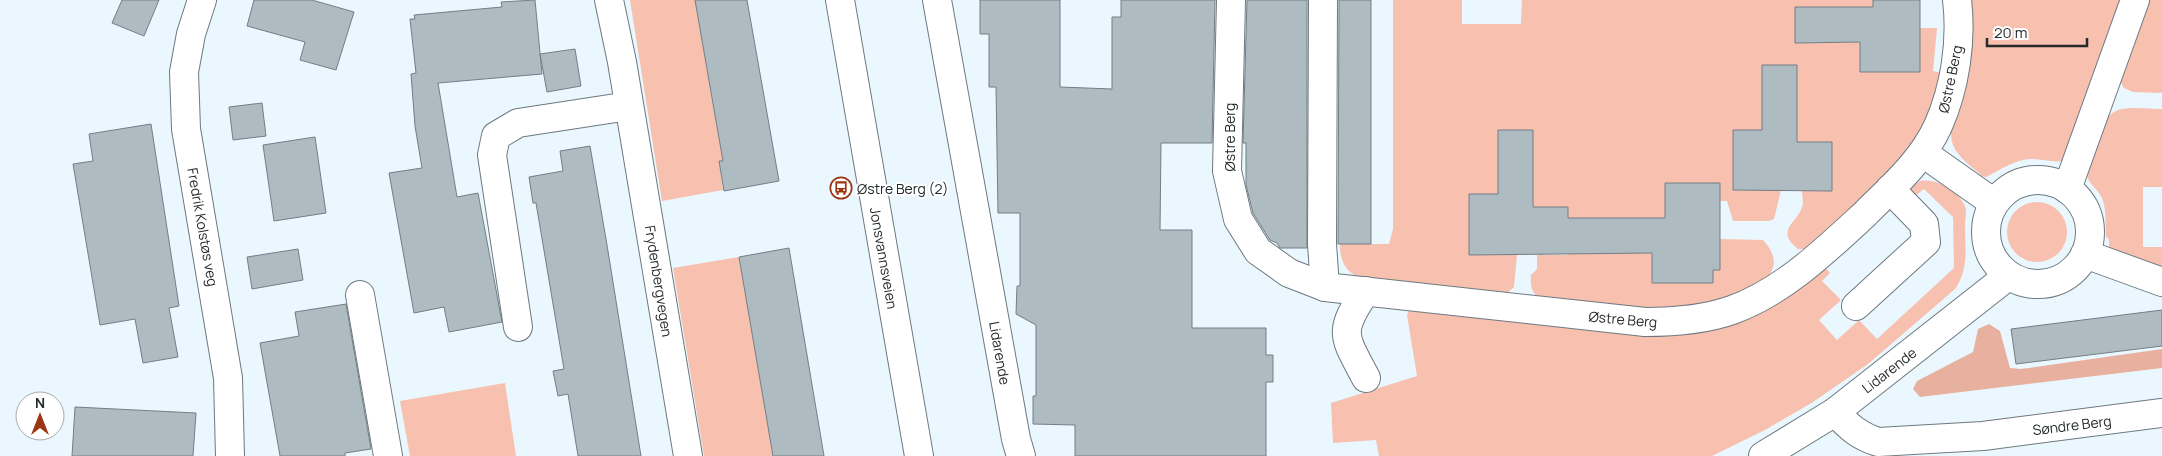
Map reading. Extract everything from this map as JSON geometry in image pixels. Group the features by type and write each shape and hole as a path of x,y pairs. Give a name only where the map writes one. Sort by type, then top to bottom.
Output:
{"street":[{"name":"Fredrik Kolstøs veg","path":"202,0 190,34 184,72 186,129 228,378 230,456"},
{"name":"Frydenbergvegen","path":"609,0 629,106 688,456"},
{"name":"Jonsvannsveien","path":"840,0 919,456"},
{"name":"Lidarende","path":"937,0 981,249 1016,439 1021,456"},
{"name":"Østre Berg","path":"1231,0 1227,171 1238,218 1258,251 1288,273 1325,287 1645,322 1689,320 1732,310 1791,277 1820,256 1890,189 1923,153 1938,126 1953,78 1960,31 1957,0"},
{"path":"1323,0 1322,244 1325,287"},
{"path":"2067,189 2135,0"},
{"path":"518,328 492,155 496,136 518,123 629,106"},
{"path":"1923,153 1994,203"},
{"path":"2036,180 2052,182 2067,189 2078,199 2086,211 2090,226 2085,254 2077,267 2066,277 2052,283 2022,282 2008,276 1992,257 1985,234 1987,218 1994,203 2006,191 2020,183 2036,180"},
{"path":"1856,306 1926,242 1924,224 1890,189"},
{"path":"2085,254 2162,282"},
{"name":"Lidarende","path":"1763,456 1835,412 2008,276"},
{"path":"1366,291 1348,316 1346,340 1366,378"},
{"path":"360,295 388,456"},
{"name":"Søndre Berg","path":"1835,412 1851,429 1863,437 1893,449 1983,446 2162,413"}],"shaded area":[{"path":"630,0 695,0 723,161 719,162 723,190 662,201"},
{"path":"1393,0 1462,0 1462,24 1521,24 1522,0 1873,0 1873,7 1795,7 1795,43 1860,42 1860,72 1920,72 1920,28 1937,28 1933,71 1941,73 1940,93 1924,126 1881,183 1807,249 1798,249 1791,242 1788,231 1800,213 1803,201 1802,191 1832,190 1832,142 1797,142 1797,65 1763,65 1762,130 1733,130 1733,190 1781,190 1774,219 1769,221 1733,221 1727,201 1713,201 1712,183 1665,183 1665,218 1588,218 1588,253 1652,253 1722,239 1763,240 1774,260 1770,274 1762,283 1750,291 1720,302 1687,309 1655,312 1542,301 1532,290 1531,275 1537,269 1537,255 1568,255 1568,207 1533,207 1533,130 1498,130 1498,194 1469,195 1469,255 1517,255 1514,287 1503,297 1359,278 1346,268 1341,255 1340,244 1389,244 1393,229"},
{"path":"1968,0 2126,0 2065,160 2034,159 2018,161 1986,177 1982,176 1955,150 1951,134 1951,117"},
{"path":"2147,0 2162,0 2162,92 2160,93 2133,92 2124,88 2119,79"},
{"path":"2128,108 2162,109 2162,187 2143,187 2143,247 2162,247 2162,273 2109,253 2103,201 2088,179 2086,172 2097,137 2105,120 2111,114"},
{"path":"1920,181 1933,182 1946,187 1962,200 1965,206 1965,259 1962,274 1955,289 1868,364 1813,402 1765,430 1712,456 1379,456 1376,440 1333,443 1331,403 1417,376 1407,315 1411,307 1649,333 1824,266 1830,273 1822,281 1841,300 1819,320 1837,340 1859,320 1877,339 1954,268 1953,217 1924,189 1915,196 1910,188"},
{"path":"2037,202 2053,207 2058,211 2062,216 2067,232 2062,248 2058,253 2053,257 2037,262 2021,257 2016,253 2012,248 2007,232 2012,216 2016,211 2021,207"},
{"path":"739,257 773,456 704,456 673,268"},
{"path":"1989,324 2000,331 2010,368 2021,369 2162,349 2162,368 1920,397 1913,389 1917,381 1973,352 1978,329"},
{"path":"505,383 516,456 410,456 400,401"}],"building":[{"path":"122,0 159,0 144,36 112,23"},
{"path":"254,0 312,0 354,12 336,70 300,60 305,42 247,26"},
{"path":"535,0 542,74 438,83 457,197 478,193 502,322 449,332 444,307 414,313 389,173 422,168 415,126 411,74 416,73 410,19 415,19 414,15 502,7 501,2"},
{"path":"695,0 747,0 779,181 724,191 719,161 723,161"},
{"path":"980,0 1060,0 1060,87 1112,89 1112,17 1121,17 1121,0 1215,0 1212,143 1161,143 1160,230 1192,230 1192,328 1266,328 1266,355 1273,355 1273,382 1266,382 1266,456 1075,456 1075,425 1033,424 1033,396 1036,396 1036,325 1016,314 1017,286 1020,286 1020,213 998,213 996,87 989,87 989,34 980,34"},
{"path":"1247,0 1307,0 1307,248 1280,248 1277,243 1270,240 1253,213 1246,185 1246,143 1243,143"},
{"path":"1339,0 1371,0 1371,244 1338,244"},
{"path":"1873,0 1920,0 1920,72 1860,72 1860,42 1795,43 1795,7 1873,7"},
{"path":"575,49 581,86 547,92 540,54"},
{"path":"1762,65 1797,65 1797,142 1832,142 1832,191 1733,190 1733,130 1762,130"},
{"path":"262,103 266,136 233,140 229,107"},
{"path":"151,124 179,306 169,308 178,357 143,363 135,319 100,325 73,164 93,161 89,134"},
{"path":"1498,130 1533,130 1533,207 1568,207 1568,218 1665,218 1665,183 1720,183 1720,270 1713,270 1713,283 1652,283 1652,253 1469,255 1469,194 1498,194"},
{"path":"315,137 326,213 274,221 263,145"},
{"path":"590,146 641,456 578,456 568,394 558,396 553,371 564,369 536,203 533,203 529,177 563,171 560,151"},
{"path":"789,248 824,456 773,456 739,257"},
{"path":"298,249 303,280 252,289 247,257"},
{"path":"346,304 371,449 345,453 345,456 280,456 260,343 299,336 295,312"},
{"path":"2162,310 2162,346 2016,364 2011,329"},
{"path":"75,407 196,413 193,456 72,456"}],"place":[{"name":"Østre Berg (2)","path":"841,188"}]}
